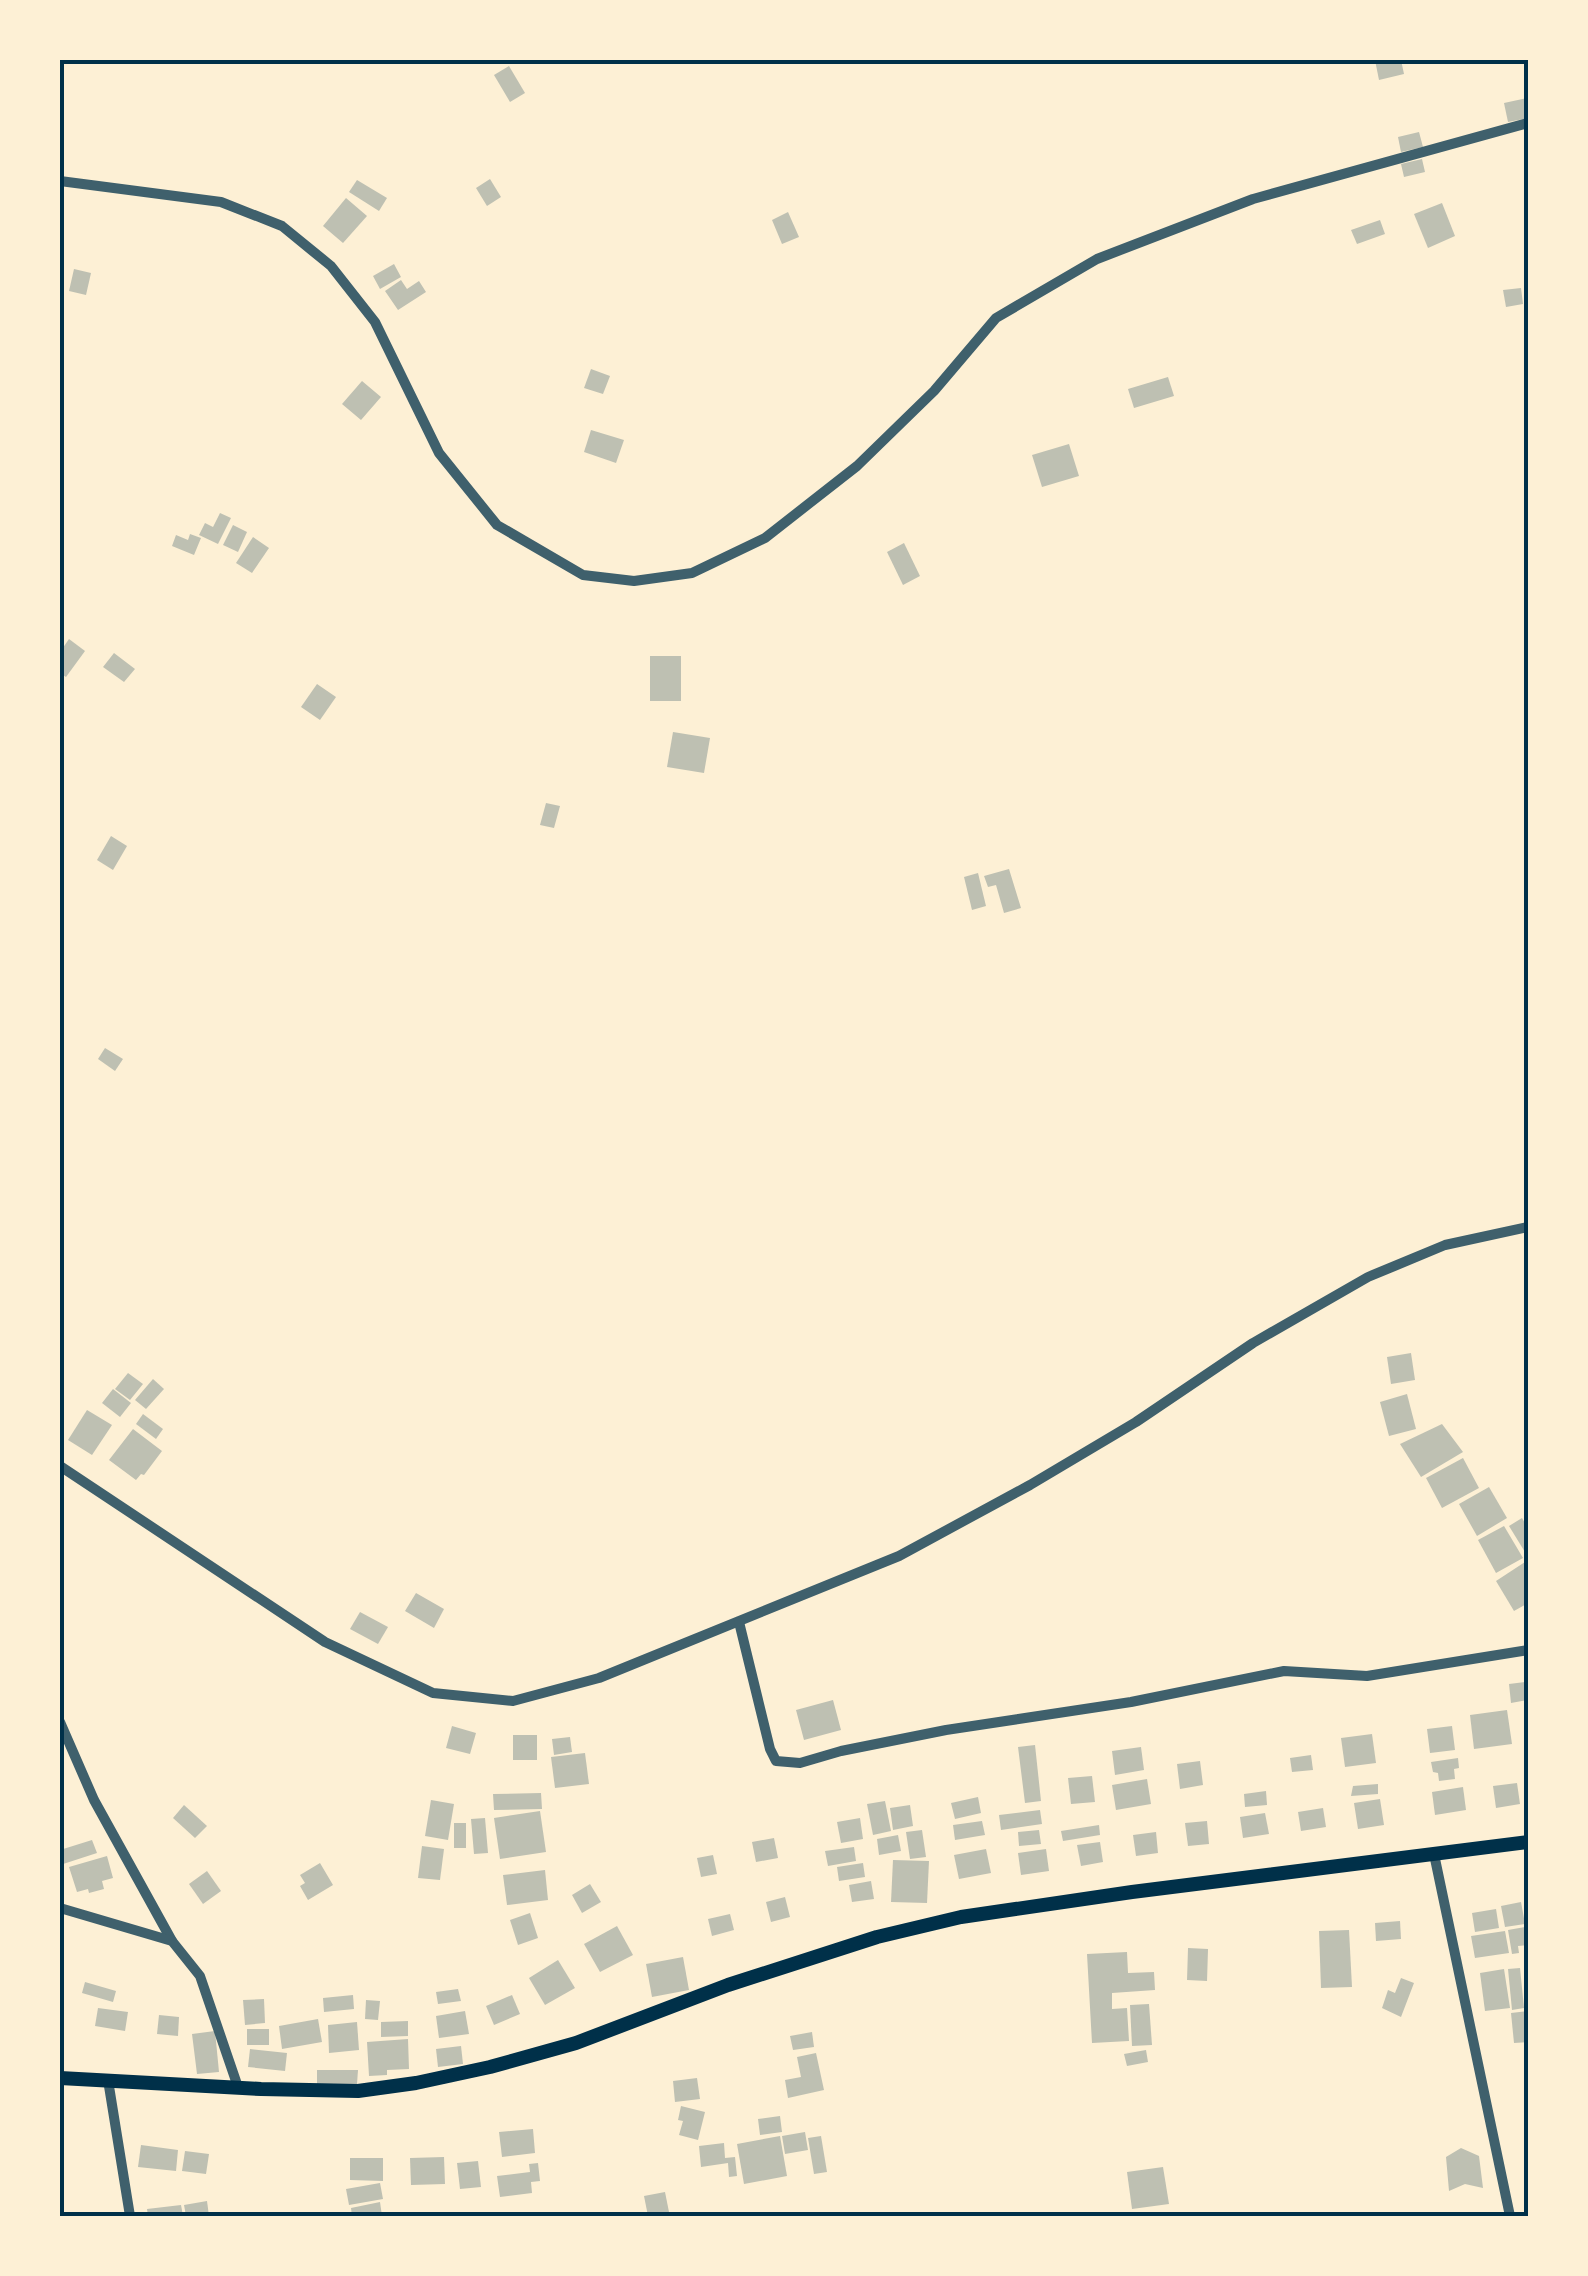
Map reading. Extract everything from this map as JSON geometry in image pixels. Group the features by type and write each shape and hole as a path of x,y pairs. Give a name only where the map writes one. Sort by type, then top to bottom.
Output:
{"main road":[{"path":"60,2078 358,2091 416,2084 576,2042 862,1942 961,1917 1528,1842"}],"street":[{"path":"60,180 221,202 282,226 332,266 375,322 439,453 496,525 582,576 634,581 692,573 765,538 857,466 934,391 996,318 1097,259 1253,199 1528,123"},
{"path":"60,1466 325,1642 433,1692 513,1701 598,1678 898,1556 1030,1485 1136,1422 1253,1343 1368,1277 1445,1245 1528,1227"},
{"path":"739,1622 770,1749 776,1760 784,1763 800,1763 946,1730 1130,1702 1284,1671 1367,1676 1528,1650"},
{"path":"60,1722 94,1800 172,1942 200,1976 238,2087"},
{"path":"1434,1854 1510,2216"},
{"path":"60,1908 172,1942"},
{"path":"108,2080 130,2216"}],"building":[{"path":"1375,60 1401,60 1404,74 1379,80"},
{"path":"509,66 525,93 510,102 494,75"},
{"path":"1527,98 1528,118 1508,122 1504,103"},
{"path":"1419,132 1423,147 1401,152 1398,137"},
{"path":"1422,159 1425,172 1404,177 1401,164"},
{"path":"490,179 501,197 487,206 476,188"},
{"path":"357,180 387,198 379,211 349,192"},
{"path":"346,198 367,216 343,243 323,226"},
{"path":"1442,203 1455,236 1428,248 1414,214"},
{"path":"788,212 799,237 782,244 772,220"},
{"path":"1380,220 1385,234 1357,244 1351,230"},
{"path":"394,264 401,277 380,289 373,276"},
{"path":"74,269 91,273 86,295 69,291"},
{"path":"401,280 407,289 419,281 426,292 398,310 385,291"},
{"path":"1521,288 1523,304 1506,307 1503,290"},
{"path":"591,369 610,376 603,394 584,388"},
{"path":"1168,377 1174,396 1134,408 1128,389"},
{"path":"362,381 381,397 361,420 342,404"},
{"path":"591,430 624,440 616,463 584,452"},
{"path":"1069,444 1079,476 1042,487 1032,455"},
{"path":"220,513 231,518 218,544 199,535 205,523 213,527"},
{"path":"233,525 247,532 238,552 223,545"},
{"path":"190,534 201,538 194,555 172,546 176,535 188,540"},
{"path":"253,537 269,548 252,573 236,563"},
{"path":"904,543 920,576 903,585 887,552"},
{"path":"69,639 85,651 66,677 60,673 60,652"},
{"path":"114,653 135,669 124,682 103,667"},
{"path":"650,656 681,656 681,701 650,701"},
{"path":"317,684 336,697 320,720 301,707"},
{"path":"673,732 710,738 704,773 667,767"},
{"path":"546,803 560,806 554,828 540,825"},
{"path":"111,836 127,846 113,870 97,860"},
{"path":"1009,869 1021,908 1004,913 996,885 988,887 984,876"},
{"path":"978,873 986,906 972,910 964,877"},
{"path":"105,1048 123,1059 115,1071 98,1059"},
{"path":"1411,1353 1415,1380 1391,1384 1387,1357"},
{"path":"128,1373 143,1384 130,1400 115,1389"},
{"path":"153,1379 164,1389 146,1409 135,1400"},
{"path":"113,1389 131,1403 120,1417 102,1403"},
{"path":"1407,1394 1416,1429 1389,1436 1380,1402"},
{"path":"87,1410 112,1425 92,1455 68,1440"},
{"path":"143,1414 163,1429 156,1439 136,1424"},
{"path":"1442,1424 1463,1452 1421,1477 1400,1444"},
{"path":"133,1429 162,1451 136,1480 109,1460"},
{"path":"1463,1458 1479,1488 1442,1508 1426,1478"},
{"path":"1489,1487 1507,1518 1477,1536 1459,1504"},
{"path":"1522,1518 1528,1528 1528,1557 1509,1526"},
{"path":"1504,1526 1523,1558 1496,1573 1478,1540"},
{"path":"1525,1562 1528,1603 1514,1611 1496,1581"},
{"path":"416,1593 444,1609 434,1628 405,1611"},
{"path":"360,1612 388,1627 378,1644 350,1629"},
{"path":"1525,1682 1528,1700 1511,1703 1509,1684"},
{"path":"833,1700 841,1730 804,1740 796,1710"},
{"path":"1507,1710 1512,1744 1474,1749 1470,1715"},
{"path":"452,1726 476,1733 470,1754 446,1748"},
{"path":"1452,1726 1455,1750 1430,1753 1427,1729"},
{"path":"1372,1734 1376,1763 1345,1767 1341,1738"},
{"path":"513,1735 537,1735 537,1760 513,1760"},
{"path":"570,1737 572,1752 554,1755 552,1739"},
{"path":"1035,1745 1041,1801 1025,1803 1018,1747"},
{"path":"1141,1747 1144,1770 1115,1775 1112,1751"},
{"path":"585,1753 589,1784 555,1788 551,1757"},
{"path":"1311,1755 1313,1770 1292,1772 1290,1758"},
{"path":"1458,1758 1455,1779 1439,1781 1431,1762"},
{"path":"1200,1761 1203,1785 1180,1789 1177,1764"},
{"path":"1092,1776 1095,1802 1071,1804 1068,1778"},
{"path":"1147,1779 1151,1804 1116,1810 1112,1785"},
{"path":"1517,1783 1520,1804 1496,1808 1493,1786"},
{"path":"1378,1784 1378,1794 1351,1796 1353,1786"},
{"path":"1463,1787 1466,1810 1435,1815 1432,1792"},
{"path":"1266,1791 1267,1805 1245,1807 1244,1794"},
{"path":"541,1793 542,1809 494,1810 493,1794"},
{"path":"978,1797 981,1813 955,1819 951,1803"},
{"path":"1380,1799 1384,1825 1358,1829 1354,1803"},
{"path":"431,1800 454,1804 448,1840 425,1836"},
{"path":"885,1801 891,1831 873,1835 867,1804"},
{"path":"184,1805 207,1826 195,1838 173,1818"},
{"path":"910,1805 913,1826 893,1830 890,1808"},
{"path":"1323,1808 1326,1827 1301,1831 1298,1812"},
{"path":"1040,1810 1042,1824 1001,1830 999,1815"},
{"path":"540,1811 546,1852 500,1859 494,1818"},
{"path":"1265,1813 1269,1834 1243,1838 1240,1817"},
{"path":"485,1818 488,1853 474,1854 471,1819"},
{"path":"860,1818 863,1839 841,1843 837,1822"},
{"path":"982,1821 985,1835 955,1840 953,1825"},
{"path":"1207,1821 1209,1844 1188,1846 1185,1823"},
{"path":"454,1823 466,1823 466,1848 454,1848"},
{"path":"1099,1825 1100,1835 1063,1841 1061,1831"},
{"path":"922,1830 926,1857 910,1859 906,1832"},
{"path":"1039,1830 1041,1844 1019,1846 1018,1832"},
{"path":"1156,1832 1158,1853 1136,1856 1133,1835"},
{"path":"898,1835 901,1851 879,1855 877,1839"},
{"path":"774,1838 778,1858 756,1862 752,1842"},
{"path":"92,1840 97,1853 60,1865 60,1850"},
{"path":"1100,1842 1103,1862 1081,1866 1077,1845"},
{"path":"422,1846 444,1849 440,1880 418,1878"},
{"path":"854,1847 856,1861 828,1866 825,1851"},
{"path":"986,1849 991,1873 959,1879 954,1855"},
{"path":"1046,1849 1049,1871 1021,1875 1018,1853"},
{"path":"713,1855 717,1874 701,1877 697,1858"},
{"path":"107,1856 113,1878 102,1881 104,1889 77,1892 69,1867"},
{"path":"893,1860 929,1861 927,1903 891,1902"},
{"path":"320,1863 333,1885 308,1900 300,1886 305,1883 300,1875"},
{"path":"863,1863 865,1877 839,1881 837,1867"},
{"path":"545,1870 548,1900 507,1905 503,1875"},
{"path":"207,1871 221,1891 203,1904 189,1884"},
{"path":"871,1881 874,1899 852,1902 849,1885"},
{"path":"590,1884 601,1902 582,1913 572,1895"},
{"path":"785,1897 790,1917 771,1922 766,1902"},
{"path":"1521,1902 1525,1924 1505,1927 1501,1906"},
{"path":"1496,1909 1499,1928 1475,1932 1472,1913"},
{"path":"530,1913 538,1938 518,1945 510,1920"},
{"path":"730,1914 734,1930 712,1936 708,1919"},
{"path":"1400,1921 1401,1939 1376,1941 1375,1923"},
{"path":"617,1926 633,1955 600,1972 584,1944"},
{"path":"1525,1927 1528,1945 1518,1946 1519,1953 1512,1954 1508,1930"},
{"path":"1349,1930 1352,1987 1321,1988 1319,1931"},
{"path":"1505,1931 1509,1953 1475,1958 1471,1936"},
{"path":"1188,1948 1208,1949 1207,1981 1187,1980"},
{"path":"1127,1952 1128,1973 1154,1972 1155,1990 1112,1993 1112,2009 1127,2008 1129,2041 1092,2043 1087,1954"},
{"path":"683,1957 689,1990 652,1997 646,1964"},
{"path":"558,1960 575,1988 545,2005 529,1978"},
{"path":"1520,1968 1524,2008 1512,2010 1508,1969"},
{"path":"1504,1969 1510,2008 1485,2011 1480,1973"},
{"path":"1401,1978 1414,1983 1401,2017 1382,2008 1388,1990 1395,1993"},
{"path":"85,1982 116,1991 113,2002 82,1993"},
{"path":"458,1989 461,2001 438,2004 436,1992"},
{"path":"353,1995 354,2009 324,2012 323,1998"},
{"path":"512,1995 520,2014 494,2025 486,2006"},
{"path":"264,1999 265,2023 245,2025 243,2000"},
{"path":"366,2000 380,2001 378,2020 365,2019"},
{"path":"1149,2004 1152,2045 1132,2046 1130,2005"},
{"path":"98,2008 128,2012 125,2031 95,2026"},
{"path":"465,2011 469,2034 439,2038 436,2016"},
{"path":"1528,2011 1528,2042 1514,2043 1511,2013"},
{"path":"159,2015 179,2017 178,2036 157,2034"},
{"path":"318,2019 322,2042 282,2049 279,2026"},
{"path":"408,2021 408,2036 381,2037 381,2022"},
{"path":"357,2022 359,2050 329,2053 328,2025"},
{"path":"247,2029 269,2029 269,2045 247,2045"},
{"path":"215,2031 219,2072 197,2074 192,2034"},
{"path":"812,2032 814,2047 793,2050 790,2036"},
{"path":"408,2039 409,2069 369,2076 367,2042"},
{"path":"461,2046 463,2064 438,2067 436,2049"},
{"path":"250,2049 287,2053 285,2071 248,2067"},
{"path":"1146,2050 1148,2062 1127,2066 1124,2054"},
{"path":"816,2053 824,2090 788,2098 785,2080 801,2077 797,2057"},
{"path":"317,2070 358,2070 357,2084 317,2084"},
{"path":"697,2078 700,2099 675,2102 673,2081"},
{"path":"681,2106 705,2112 698,2140 679,2135 683,2121 678,2120"},
{"path":"780,2116 782,2132 760,2135 758,2119"},
{"path":"533,2129 535,2153 502,2157 499,2132"},
{"path":"805,2132 808,2150 785,2154 782,2136"},
{"path":"780,2136 787,2176 744,2184 737,2144"},
{"path":"821,2136 827,2172 814,2174 808,2138"},
{"path":"724,2143 725,2158 735,2157 737,2176 729,2177 728,2163 701,2167 699,2146"},
{"path":"141,2145 178,2150 176,2171 138,2167"},
{"path":"1461,2148 1479,2156 1483,2188 1465,2184 1449,2191 1446,2157"},
{"path":"185,2151 209,2154 206,2174 182,2171"},
{"path":"444,2157 445,2184 411,2185 410,2158"},
{"path":"350,2158 383,2158 383,2181 350,2180"},
{"path":"478,2161 481,2187 460,2189 457,2163"},
{"path":"538,2163 540,2181 531,2182 532,2193 500,2197 497,2176 530,2172 529,2164"},
{"path":"1163,2167 1169,2204 1132,2209 1127,2172"},
{"path":"380,2183 383,2199 349,2205 346,2189"},
{"path":"665,2192 669,2212 648,2216 644,2196"},
{"path":"207,2201 209,2216 186,2216 184,2205"},
{"path":"380,2202 382,2216 352,2216 351,2208"},
{"path":"181,2205 183,2216 148,2216 147,2209"}]}
